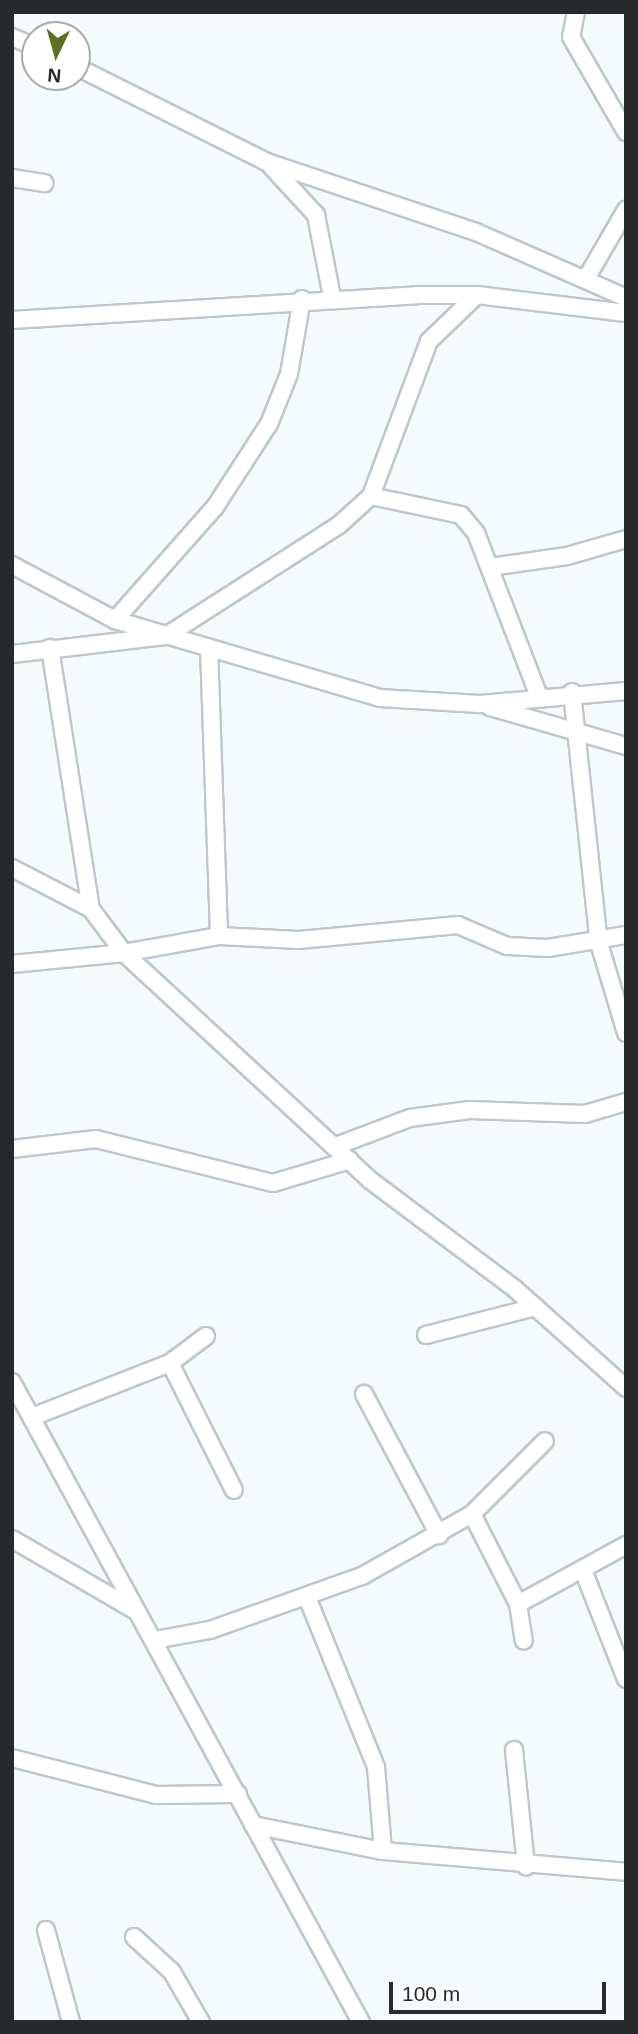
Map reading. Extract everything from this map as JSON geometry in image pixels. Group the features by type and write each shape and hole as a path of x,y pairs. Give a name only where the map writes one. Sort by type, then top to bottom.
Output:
{"street":[{"path":"576,12 571,37 626,132"},
{"path":"91,73 267,162 587,277 626,298"},
{"path":"267,162 316,215 332,297"},
{"path":"12,178 45,183"},
{"path":"587,277 626,209"},
{"path":"12,654 166,635 339,525 371,496 429,341 477,295"},
{"path":"12,320 332,297 477,295 626,313"},
{"path":"115,620 215,507 269,424 289,374 302,299"},
{"path":"371,496 461,516 490,567 539,696"},
{"path":"490,567 567,556 626,539"},
{"path":"12,565 115,620 209,648 380,698 480,704 575,728 626,746"},
{"path":"50,648 91,909"},
{"path":"209,648 219,936"},
{"path":"480,704 572,692 626,691"},
{"path":"572,692 600,943 626,1032"},
{"path":"12,868 91,909 124,953 350,1160 535,1307 625,1385"},
{"path":"12,964 124,953 219,936 299,940 458,925 507,946 600,943 626,935"},
{"path":"336,1146 384,1126 457,1111 586,1114 626,1102"},
{"path":"12,1149 96,1139 273,1183 350,1160"},
{"path":"426,1335 535,1307"},
{"path":"32,1417 170,1363 206,1336"},
{"path":"170,1363 234,1490"},
{"path":"12,1381 361,2022"},
{"path":"364,1394 439,1535"},
{"path":"155,1640 210,1630 307,1597 439,1535 472,1514 545,1441"},
{"path":"472,1514 518,1604 524,1641"},
{"path":"12,1539 136,1611"},
{"path":"518,1604 626,1545"},
{"path":"583,1570 626,1679"},
{"path":"307,1597 376,1767 383,1851"},
{"path":"514,1750 526,1866"},
{"path":"12,1758 156,1795 237,1794"},
{"path":"253,1825 383,1851 526,1866 626,1872"},
{"path":"46,1930 71,2022"},
{"path":"134,1937 172,1972 201,2022"}]}
